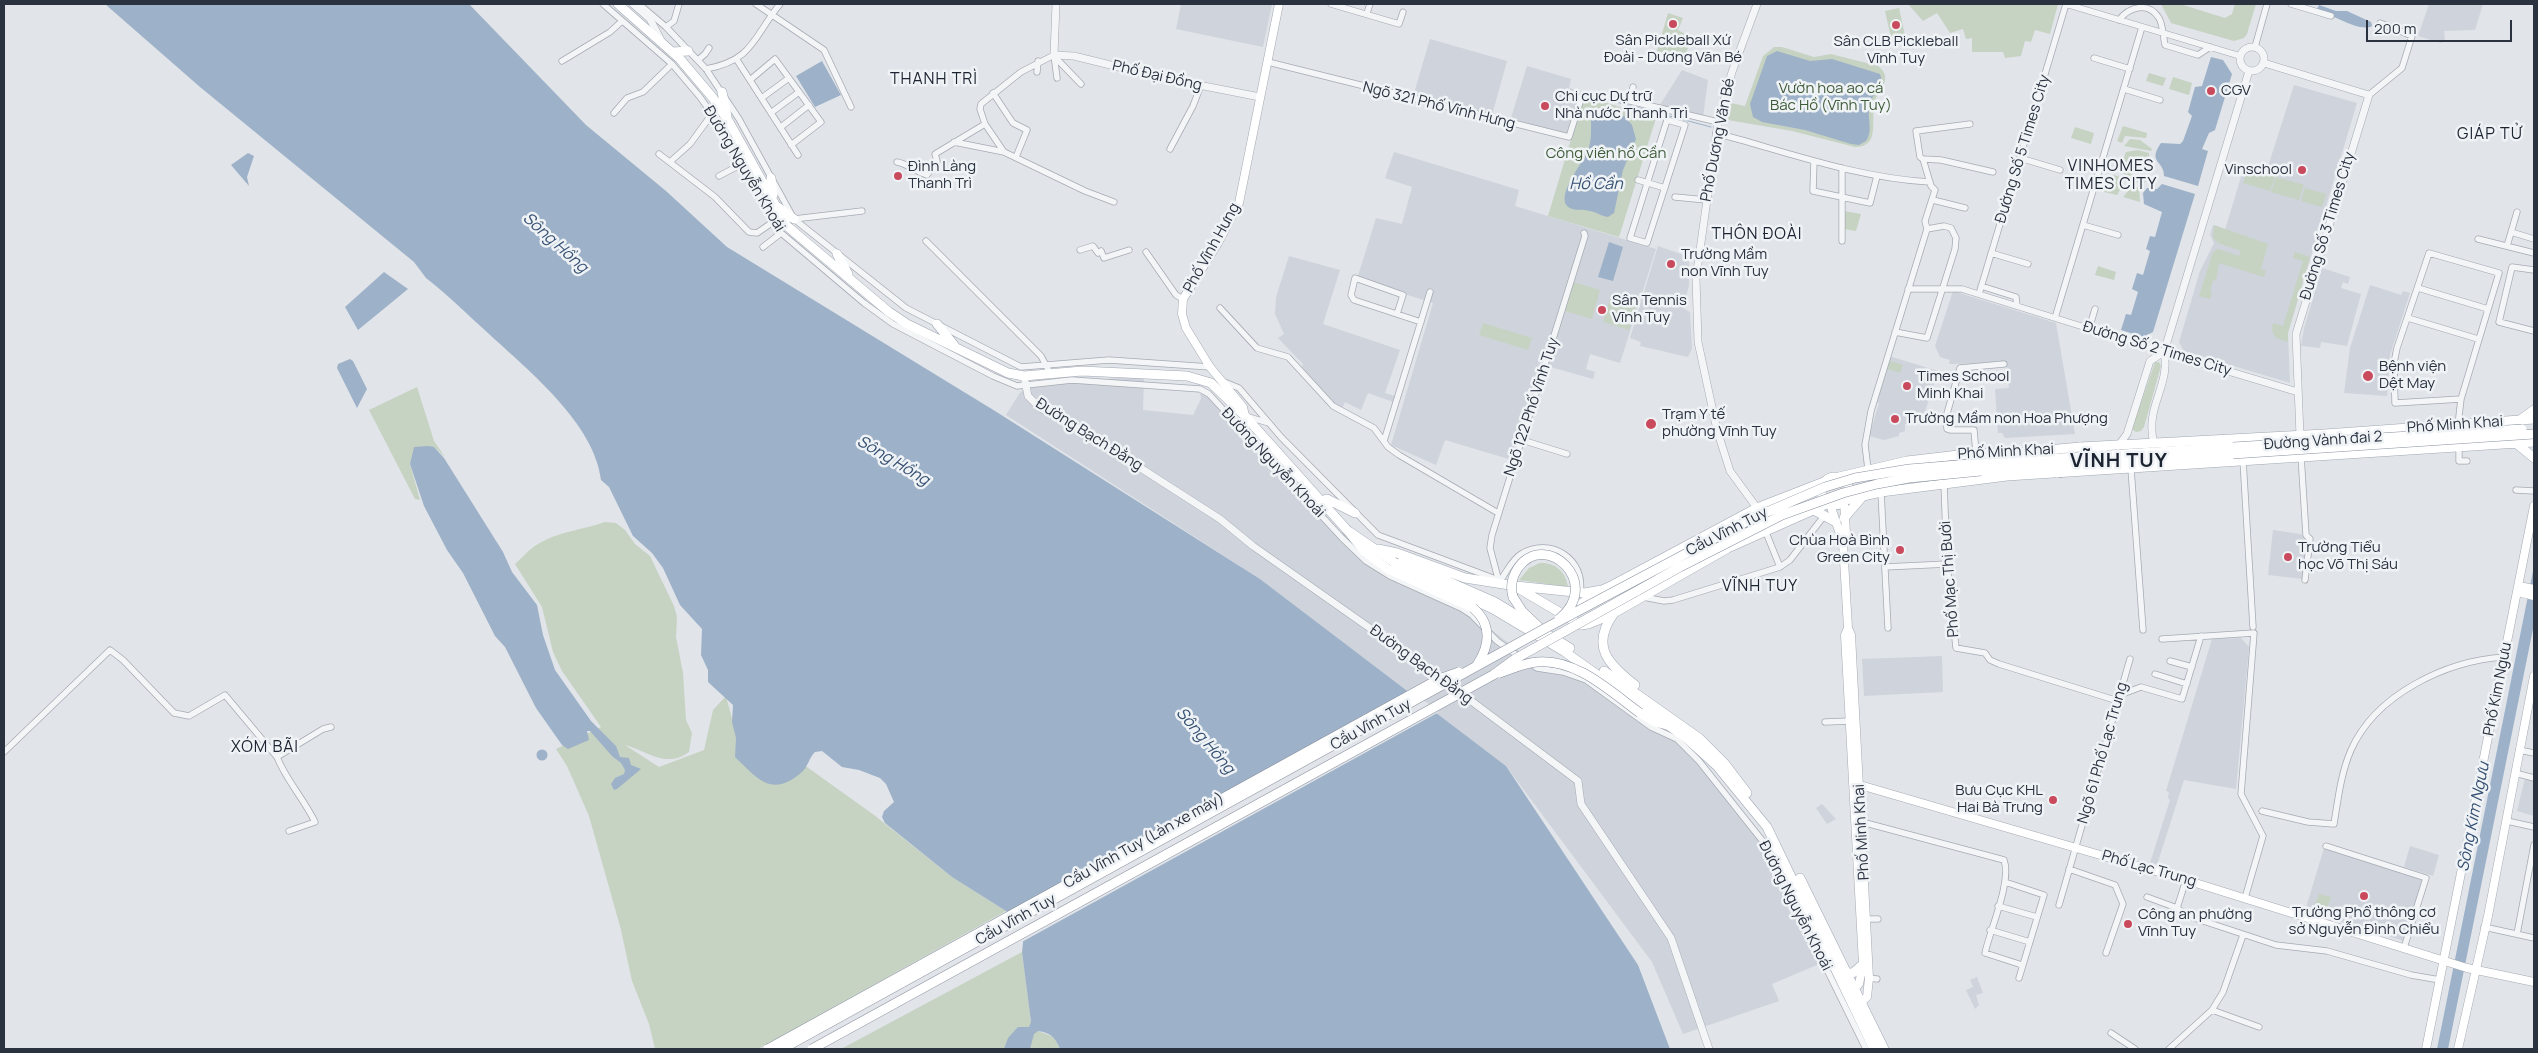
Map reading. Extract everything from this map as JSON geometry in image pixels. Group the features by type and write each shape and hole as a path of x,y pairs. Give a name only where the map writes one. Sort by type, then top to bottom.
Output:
{"main road":[{"name":"Đường Nguyễn Khoái","path":"618,4 672,52 695,76 729,122 787,226 907,324 1008,373 1024,376 1049,369 1082,370 1199,378 1211,383 1245,416 1347,530 1401,567 1493,609 1530,631 1603,677 1668,725 1717,766 1767,827 1814,931 1851,992 1874,1049"},
{"name":"Phố Vĩnh Hưng","path":"1245,416 1243,407 1210,367 1186,328 1182,314 1183,299 1218,243 1239,203 1280,4"},
{"path":"672,52 688,51"},
{"path":"722,92 729,122"},
{"path":"772,178 775,203 794,218"},
{"path":"837,254 852,280"},
{"path":"937,324 956,347"},
{"path":"2520,420 2534,410"},
{"name":"Phố Minh Khai","path":"1839,477 1907,460 1976,453 2005,454 2080,447 2300,436 2534,419"},
{"name":"Đường Vành đai 2","path":"2233,450 2534,428"},
{"name":"Đường Vành đai 2","path":"2233,450 2534,434"},
{"path":"2300,436 2301,456"},
{"path":"2271,437 2273,458"},
{"name":"Phố Minh Khai","path":"1851,992 1862,977 1863,964 1852,718 1851,635 1848,628 1840,520 1844,501 1881,492 2008,476 2459,445 2534,442"},
{"path":"2516,443 2534,458"},
{"path":"2080,447 2115,458"},
{"path":"1981,467 2233,450"},
{"path":"1981,467 2005,454"},
{"path":"2057,473 2115,458"},
{"path":"1981,467 2008,476"},
{"name":"Cầu Vĩnh Tuy","path":"782,1049 1543,629 1753,518 1825,487 1855,478 1909,469 1981,467"},
{"name":"Cầu Vĩnh Tuy","path":"812,1049 1493,675 1515,659 1680,567 1782,516 1843,493 1877,484 1981,467"},
{"path":"1516,586 1570,618 1584,625 1614,613 1714,556 1765,530 1829,503 1839,504 1848,495 1848,486 1839,477 1830,478 1757,508 1602,590 1574,608 1570,618"},
{"path":"1824,482 1821,493 1829,503"},
{"path":"1814,510 1824,516 1840,520 1862,497"},
{"path":"1322,500 1327,499 1355,514"},
{"name":"Phố Minh Khai","path":"1829,503 1840,520"},
{"name":"Phố Kim Ngưu","path":"2426,1049 2504,657 2524,590 2534,506"},
{"path":"1347,530 1365,552 1391,570 1463,601 1479,614 1488,631 1487,640 1480,659 1471,670"},
{"path":"1702,536 1701,543 1704,550 1708,555 1714,556"},
{"path":"1683,546 1689,548 1694,555 1696,566"},
{"name":"Đường Nguyễn Khoái","path":"1378,551 1472,591 1543,629 1681,724 1725,764 1772,824 1847,974 1851,992"},
{"path":"1378,551 1396,553 1459,576 1516,586 1580,593 1602,590"},
{"path":"1542,555 1559,559 1571,570 1576,586 1572,603 1562,617 1543,629 1522,612 1513,598 1512,588 1514,574 1528,558 1542,555"},
{"path":"2524,590 2534,596"},
{"path":"1614,613 1607,622 1602,642 1610,663 1679,718 1681,724"},
{"path":"1493,675 1538,662 1560,663 1587,676 1655,722 1668,725"},
{"name":"Cầu Vĩnh Tuy (Làn xe máy)","path":"768,1049 1439,679 1471,670"},
{"name":"Cầu Vĩnh Tuy (Làn xe máy)","path":"825,1049 1480,687 1493,675"},
{"path":"2458,1049 2471,969 2484,927 2507,822 2534,680"},
{"name":"Phố Minh Khai","path":"1856,784 1862,822 1866,919 1873,979 1866,998 1857,1006"},
{"name":"Phố Lạc Trung","path":"1856,784 2186,880 2471,969 2534,982"},
{"path":"1847,974 1853,973 1863,964"},
{"name":"Đường Nguyễn Khoái","path":"1857,1006 1884,1049"}],"street":[{"name":"Đường Nguyễn Khoái","path":"603,4 672,64 712,114 781,233 864,303 893,324 992,376 1017,386 1072,380 1194,387 1209,394 1342,538 1366,561 1390,576 1462,608 1472,615 1496,641 1537,668 1563,672 1586,680 1639,720 1684,744 1736,805 1765,844 1814,931 1866,1049"},
{"name":"Đường Nguyễn Khoái","path":"633,4 666,27 706,69 722,92 794,218 894,300 1015,365 1049,369 1109,360 1210,367"},
{"name":"Đường Nguyễn Khoái","path":"639,4 651,17 663,44"},
{"path":"666,27 674,21 680,4"},
{"path":"756,4 824,50 851,107"},
{"path":"706,69 737,60 751,45 780,4"},
{"path":"1056,4 1054,56 1057,78"},
{"path":"1330,4 1399,24 1403,12"},
{"path":"1367,14 1370,4"},
{"name":"Phố Dương Văn Bé","path":"1757,508 1730,471 1717,430 1698,342 1696,278 1718,122 1727,86 1758,4"},
{"path":"2066,4 2240,56"},
{"name":"Đường Số 5 Times City","path":"1979,294 2066,4"},
{"path":"2255,47 2268,4"},
{"path":"2291,4 2331,16"},
{"path":"2119,20 2131,9 2150,6 2159,18 2164,45 2198,55 2210,47"},
{"path":"562,61 610,32 622,22"},
{"path":"2380,23 2410,33 2412,36 2379,27 2380,23"},
{"path":"2055,318 2142,27"},
{"path":"2264,63 2369,94 2402,68 2412,36"},
{"path":"2255,47 2263,53 2264,63 2258,70 2249,71 2240,64 2240,56 2246,48 2255,47"},
{"path":"698,60 709,48"},
{"path":"1054,56 1081,84"},
{"name":"Phố Đại Đồng","path":"993,93 1045,58 1074,56 1260,98"},
{"path":"2094,58 2130,69"},
{"path":"737,60 763,97 798,155"},
{"path":"750,80 775,60 821,122 791,144"},
{"path":"1037,72 1038,62"},
{"name":"Ngõ 321 Phố Vĩnh Hưng","path":"1268,62 1569,137 1582,96"},
{"path":"614,112 627,98 643,92 672,64"},
{"path":"2154,444 2150,423 2167,366 2164,352 2249,71"},
{"path":"763,97 789,78"},
{"path":"1170,149 1193,106 1201,86"},
{"path":"1633,87 1630,101 1683,119"},
{"path":"2124,89 2160,100"},
{"path":"772,112 799,92"},
{"path":"1004,152 985,124 980,106 993,93 1013,123 1027,130 1016,157"},
{"name":"Đường Số 3 Times City","path":"2300,436 2295,345 2297,329 2369,94"},
{"path":"781,127 809,105"},
{"path":"671,161 690,144 712,114"},
{"path":"1683,119 1685,126 1647,243 1630,238 1666,120 1683,119 1718,122"},
{"path":"897,162 903,163 915,172 927,175 938,161 935,154 985,124"},
{"path":"1868,469 1865,445 1871,411 1928,229 1925,221 1935,190 1930,182 1923,159 1920,157 1916,131 1970,124"},
{"path":"1716,133 1842,168 1895,180 1930,182"},
{"path":"954,142 1004,152 1085,192 1114,202"},
{"path":"659,154 671,161 715,197 749,232 756,234 773,222"},
{"path":"2020,158 2060,170"},
{"path":"1923,159 1941,160 1993,172"},
{"path":"1814,161 1813,191 1870,203 1878,176"},
{"path":"719,176 742,164"},
{"path":"1842,168 1842,241"},
{"path":"1638,180 1665,188"},
{"path":"1675,197 1706,200"},
{"path":"1933,200 1965,208"},
{"path":"794,218 862,211"},
{"path":"2507,246 2517,212"},
{"path":"2083,225 2118,235"},
{"path":"1895,332 1927,338 1955,249 1956,238 1952,228 1944,226 1928,229"},
{"path":"2510,232 2534,239"},
{"path":"763,247 781,233"},
{"name":"Ngõ 122 Phố Vĩnh Tuy","path":"1499,582 1490,548 1498,512 1570,287 1585,236 1584,233"},
{"path":"2478,239 2534,253"},
{"path":"926,241 1018,332 1049,369"},
{"path":"1080,250 1093,246 1098,253 1101,251 1104,258 1129,250"},
{"path":"1146,252 1176,295 1183,299"},
{"path":"2458,425 2461,399 2498,273 2429,252 2394,363 2395,403 2461,399"},
{"path":"1991,253 2028,264"},
{"path":"2534,270 2512,267 2499,322 2534,331"},
{"path":"1397,314 1403,295 1356,278 1351,295 1354,300 1421,322"},
{"name":"Đường Số 2 Times City","path":"1981,286 2016,297 2017,306"},
{"name":"Đường Số 2 Times City","path":"1908,289 1956,288 1979,294 2298,392"},
{"path":"2418,288 2488,309"},
{"path":"1384,441 1430,292"},
{"path":"1220,308 1257,348 1288,357 1333,406 1374,428 1399,455 1498,512"},
{"path":"2089,329 2095,309"},
{"path":"2408,318 2478,339"},
{"path":"2118,446 2127,434 2150,361 2164,352"},
{"path":"1976,453 1974,430 1950,430 1946,425 1946,417 1960,368 2004,364"},
{"name":"Đường Bạch Đằng","path":"1024,376 1028,396 1040,408 1083,430 1220,519 1253,546 1438,676 1578,781 1580,804 1671,938 1709,1049"},
{"name":"Đường Nguyễn Khoái","path":"1222,381 1238,388 1355,514 1378,535 1493,578 1499,582"},
{"path":"1245,416 1269,423"},
{"path":"1522,440 1567,454"},
{"path":"2459,445 2459,461 2467,461"},
{"path":"2301,456 2306,535 2310,539 2305,580"},
{"path":"2243,460 2253,627"},
{"path":"2131,469 2142,630"},
{"name":"Phố Mạc Thị Bưởi","path":"1944,483 1947,564 1956,648 1985,653 1990,660 1999,664 2119,698"},
{"path":"2516,490 2534,491"},
{"path":"1881,492 1888,628"},
{"path":"1641,597 1664,601 1673,600 1780,567 1790,560 1824,516"},
{"path":"1765,530 1780,567"},
{"path":"1499,582 1521,554 1536,549 1551,549 1563,553 1576,565 1581,580 1580,593"},
{"path":"1884,567 1947,564"},
{"path":"2162,638 2254,633 2241,794 2263,836 2245,898"},
{"path":"2119,698 2141,687 2182,699 2201,636"},
{"path":"4,752 110,650 124,660 174,713 188,716 225,695 276,757 281,768 303,798 315,822 289,831"},
{"path":"2262,811 2308,822 2334,824 2342,776 2350,752 2359,735 2392,699 2407,688 2457,666 2482,659 2504,657"},
{"name":"Ngõ 61 Phố Lạc Trung","path":"2059,905 2130,659"},
{"path":"2170,661 2192,667"},
{"path":"2155,674 2187,684"},
{"path":"1825,722 1852,718"},
{"path":"276,757 323,729 331,727"},
{"path":"2520,750 2534,753"},
{"path":"2515,773 2534,778"},
{"path":"1862,822 2004,860 2006,866 2005,882 1985,953 2022,965"},
{"path":"2507,822 2534,828"},
{"path":"2516,934 2534,845"},
{"path":"2326,846 2426,878 2404,948"},
{"path":"2069,869 2114,885 2123,904 2106,953"},
{"path":"2177,908 2186,880"},
{"path":"2005,882 2044,895 2019,978"},
{"path":"2147,897 2177,908 2188,916 2276,945 2327,951 2412,976 2440,980"},
{"path":"1998,906 2037,917"},
{"path":"1866,919 1878,919"},
{"path":"2484,927 2534,938"},
{"path":"1990,930 2030,942"},
{"path":"2170,1048 2212,1010 2223,992 2243,935"},
{"path":"2212,1010 2259,1027"},
{"path":"2111,1033 2135,1049"},
{"path":"1881,1035 1889,1049"}],"shaded area":[{"path":"1181,4 1272,4 1263,47 1176,29"},
{"path":"2429,4 2483,4 2475,30 2444,31 2445,39 2441,43 2418,36"},
{"path":"1430,39 1507,61 1492,115 1419,98 1414,93"},
{"name":"Chi cục Dự trữ Nhà nước Thanh Trì","path":"1527,66 1571,79 1569,88 1580,91 1567,134 1510,121"},
{"path":"1682,70 1708,80 1703,117 1660,105"},
{"path":"2294,85 2357,103 2288,333 2290,383 2184,351 2179,342 2200,271 2214,243 2210,235 2213,225 2225,230 2244,167 2266,173"},
{"path":"1394,152 1519,190 1515,206 1656,249 1620,363 1590,354 1586,369 1595,372 1593,379 1540,364 1512,460 1445,440 1436,465 1391,445 1433,303 1357,279 1376,218 1402,224 1412,187 1385,178"},
{"path":"1658,246 1689,257 1689,285 1683,308 1690,312 1692,349 1688,357 1640,346 1641,342 1630,338"},
{"path":"1289,256 1340,270 1323,324 1400,350 1385,393 1395,396 1393,402 1368,393 1361,410 1345,402 1342,409 1326,396 1302,367 1303,364 1278,338 1284,334 1275,314 1276,297"},
{"path":"2322,268 2350,277 2348,284 2343,282 2341,288 2361,294 2347,346 2321,342 2320,348 2301,346 2304,328"},
{"path":"2370,285 2401,295 2403,291 2410,293 2390,355 2387,396 2344,393 2350,348"},
{"path":"1953,291 2056,323 2075,434 2005,438 2002,433 1998,433 1995,389 2009,388 2006,363 1949,364 1950,360 1940,357 1935,346"},
{"name":"Times School Minh Khai","path":"1889,356 1938,371 1923,418 1916,415 1915,422 1905,424 1905,431 1899,433 1899,436 1884,440 1869,436 1879,403 1876,402"},
{"path":"1144,376 1143,410 1193,415 1201,399 1200,389 1366,561 1471,614 1538,666 1564,669 1651,725 1671,735 1699,759 1765,844 1824,962 1772,984 1779,1001 1683,1034 1652,962 1506,766 1260,579 1006,415 1019,394 1031,381 1073,382"},
{"name":"Trường Tiểu học Võ Thị Sáu","path":"2273,530 2300,534 2307,538 2303,579 2268,575"},
{"path":"2241,638 2249,647 2236,789 2184,780 2157,865 2150,863 2170,800 2168,798 2169,792 2166,791 2212,639"},
{"path":"1942,656 1943,692 1864,696 1862,659"},
{"path":"2525,778 2534,780 2534,816 2517,811"},
{"path":"1822,804 1836,819 1827,824 1816,808"},
{"path":"2410,846 2439,855 2433,876 2404,867"},
{"name":"Trường Phổ thông cơ sở Nguyễn Đình Chiểu","path":"2324,848 2423,880 2404,941 2305,911"},
{"path":"1977,977 1983,993 1976,995 1979,1005 1975,1009 1966,990 1973,987 1970,980"}],"green space":[{"path":"1908,4 2058,4 2050,34 2035,30 2031,42 2025,41 2021,56 2005,58 2003,52 1972,52 1972,38 1966,39 1963,29 1950,33 1937,13 1923,21"},
{"path":"2161,4 2180,4 2225,18 2232,14 2235,4 2256,4 2247,34 2244,38 2234,41 2171,23"},
{"name":"Sân CLB Pickleball Vĩnh Tuy","path":"1899,8 1906,40 1892,42 1885,11"},
{"path":"1668,13 1683,18 1678,30 1692,38 1682,63 1656,54"},
{"name":"Vườn hoa ao cá Bác Hồ (Vĩnh Tuy)","path":"1774,47 1782,47 1814,57 1831,54 1878,66 1883,71 1885,75 1884,85 1874,104 1873,132 1868,143 1855,147 1792,131 1722,119 1726,102 1745,106 1763,56"},
{"path":"2149,73 2166,78 2163,86 2146,81"},
{"path":"2173,77 2192,83 2189,95 2169,89"},
{"name":"Công viên hồ Cần","path":"1584,96 1656,118 1619,237 1548,216"},
{"path":"2123,126 2147,133 2146,138 2125,136 2122,143 2117,141"},
{"path":"2075,127 2094,133 2091,144 2071,138"},
{"path":"2130,139 2140,140 2152,149 2151,151 2124,146"},
{"path":"2138,150 2149,153 2150,168 2140,165 2128,167 2127,170 2136,178 2147,181 2139,183 2131,181 2120,169 2126,152"},
{"path":"2248,169 2275,177 2270,191 2243,183"},
{"path":"2114,175 2120,177 2124,183 2117,195 2104,192 2108,178"},
{"path":"2276,177 2304,185 2299,200 2271,192"},
{"path":"2133,185 2139,188 2140,202 2123,197"},
{"path":"2305,188 2326,194 2322,207 2301,201"},
{"path":"1844,211 1861,214 1856,231 1844,229"},
{"path":"2214,225 2268,244 2261,269 2266,271 2264,277 2219,263 2216,281 2213,280 2210,291 2212,292 2210,299 2199,296 2213,252 2218,249 2239,256 2241,251 2218,243 2213,238"},
{"path":"2295,252 2310,257 2288,333 2288,342 2276,338 2272,331 2273,323 2283,326 2303,261 2293,258"},
{"path":"2098,266 2116,272 2114,280 2095,275"},
{"path":"1574,282 1600,290 1592,319 1565,311"},
{"path":"1612,293 1638,301 1629,330 1603,322"},
{"path":"1483,323 1532,338 1528,350 1479,335"},
{"path":"1890,361 1903,365 1900,373 1887,369"},
{"path":"2155,362 2159,362 2161,366 2144,427 2141,431 2136,432 2132,429"},
{"path":"417,387 434,441 445,457 434,447 410,464 420,500 415,499 369,410"},
{"path":"605,522 616,523 625,530 635,544 650,556 674,606 677,617 676,637 683,673 686,720 692,733 689,752 681,757 672,759 657,757 625,745 659,767 704,750 713,710 726,696 735,730 759,753 807,767 874,815 952,877 1006,911 758,1049 655,1049 649,1024 632,981 621,930 589,816 567,766 556,749 601,727 562,671 553,652 542,607 515,564 531,549 546,540 563,533"},
{"path":"1540,563 1550,564 1559,569 1565,577 1568,587 1519,580 1529,568"},
{"path":"2319,894 2331,897 2325,915 2313,911"},
{"path":"1022,952 1031,1022 1038,1031 1054,1037 1060,1049 841,1049"}],"water":[{"name":"Sông Hồng","path":"105,4 469,4 586,125 666,191 727,247 995,411 1260,579 1506,766 1638,965 1670,1049 1060,1049 1052,1036 1038,1031 1034,1034 1030,1049 1004,1049 1008,1038 1018,1027 1029,1027 1031,1022 1022,952 1025,923 952,877 885,823 882,817 884,811 894,802 886,784 880,778 859,770 842,767 822,751 815,752 805,769 792,779 783,784 774,785 758,778 735,757 736,738 732,722 733,705 708,682 708,670 701,655 702,629 680,605 663,568 652,553 633,536 609,487 601,480 596,459 586,439 557,399 522,364 426,278 414,262 200,87"},
{"path":"2319,5 2336,11 2347,11 2371,22 2372,26 2361,27 2345,22 2317,9"},
{"name":"Vườn hoa ao cá Bác Hồ (Vĩnh Tuy)","path":"1777,51 1810,61 1832,59 1880,74 1880,86 1870,103 1870,128 1866,141 1859,145 1851,144 1805,130 1762,122 1753,117 1750,104 1767,56"},
{"path":"2211,57 2223,60 2232,74 2215,130 2209,133 2202,149 2208,151 2198,186 2164,176 2156,154 2161,143 2180,144 2183,141 2192,116 2188,112 2195,87 2202,86"},
{"path":"822,61 841,95 815,107 796,76"},
{"name":"Hồ Cần","path":"1605,112 1624,116 1632,125 1636,139 1623,170 1614,213 1608,217 1585,210 1570,208 1566,204 1565,197 1570,181 1589,149 1591,118 1597,113"},
{"path":"248,153 254,156 247,177 249,186 231,165"},
{"path":"2162,184 2195,194 2153,332 2143,337 2121,330 2126,314 2131,315 2138,292 2132,289 2137,273 2143,275 2150,251 2146,249 2150,236 2155,237 2162,212 2144,204 2143,193 2147,188 2157,189"},
{"path":"1609,242 1623,247 1613,281 1598,277"},
{"path":"384,272 408,289 358,330 345,307"},
{"path":"350,359 353,361 367,389 357,408 337,368 338,364"},
{"path":"414,447 434,447 444,458 503,552 512,572 537,605 543,635 555,670 591,721 616,746 620,757 629,758 631,765 641,769 617,789 614,790 611,784 615,778 624,774 625,770 621,763 612,756 590,731 587,731 589,740 568,749 562,745 536,708 505,647 495,636 463,573 447,550 424,506 410,464"},
{"path":"2534,566 2534,624 2448,1049 2437,1049"},
{"path":"542,749 548,755 542,761 536,755"}],"pier":[{"path":"1413,692 1439,712 1020,943 1023,925 1008,915"}],"waterway":[{"path":"1586,94 1711,127"}],"place":[{"name":"Sân Pickleball Xứ Đoài - Dương Văn Bé","path":"1673,24"},
{"name":"Sân CLB Pickleball Vĩnh Tuy","path":"1896,25"},
{"name":"CGV","path":"2211,91"},
{"name":"Chi cục Dự trữ Nhà nước Thanh Trì","path":"1545,106"},
{"name":"Vinschool","path":"2302,170"},
{"name":"Đình Làng Thanh Trì","path":"898,176"},
{"name":"Trường Mầm non Vĩnh Tuy","path":"1671,264"},
{"name":"Sân Tennis Vĩnh Tuy","path":"1602,310"},
{"name":"Bệnh viện Dệt May","path":"2368,376"},
{"name":"Times School Minh Khai","path":"1907,386"},
{"name":"Trường Mầm non Hoa Phượng","path":"1895,419"},
{"name":"Trạm Y tế phường Vĩnh Tuy","path":"1651,424"},
{"name":"Chùa Hoà Bình Green City","path":"1900,550"},
{"name":"Trường Tiểu học Võ Thị Sáu","path":"2288,557"},
{"name":"Bưu Cục KHL Hai Bà Trưng","path":"2053,800"},
{"name":"Trường Phổ thông cơ sở Nguyễn Đình Chiểu","path":"2364,896"},
{"name":"Công an phường Vĩnh Tuy","path":"2128,924"}],"district":[{"name":"THANH TRÌ","path":"934,80"},
{"name":"GIÁP TỬ","path":"2490,135"},
{"name":"VINHOMES TIMES CITY","path":"2111,176"},
{"name":"THÔN ĐOÀI","path":"1757,235"},
{"name":"VĨNH TUY","path":"2119,461"},
{"name":"VĨNH TUY","path":"1760,587"},
{"name":"XÓM BÃI","path":"265,748"}],"water label":[{"name":"Sông Kim Ngưu","path":"2474,817"}]}
